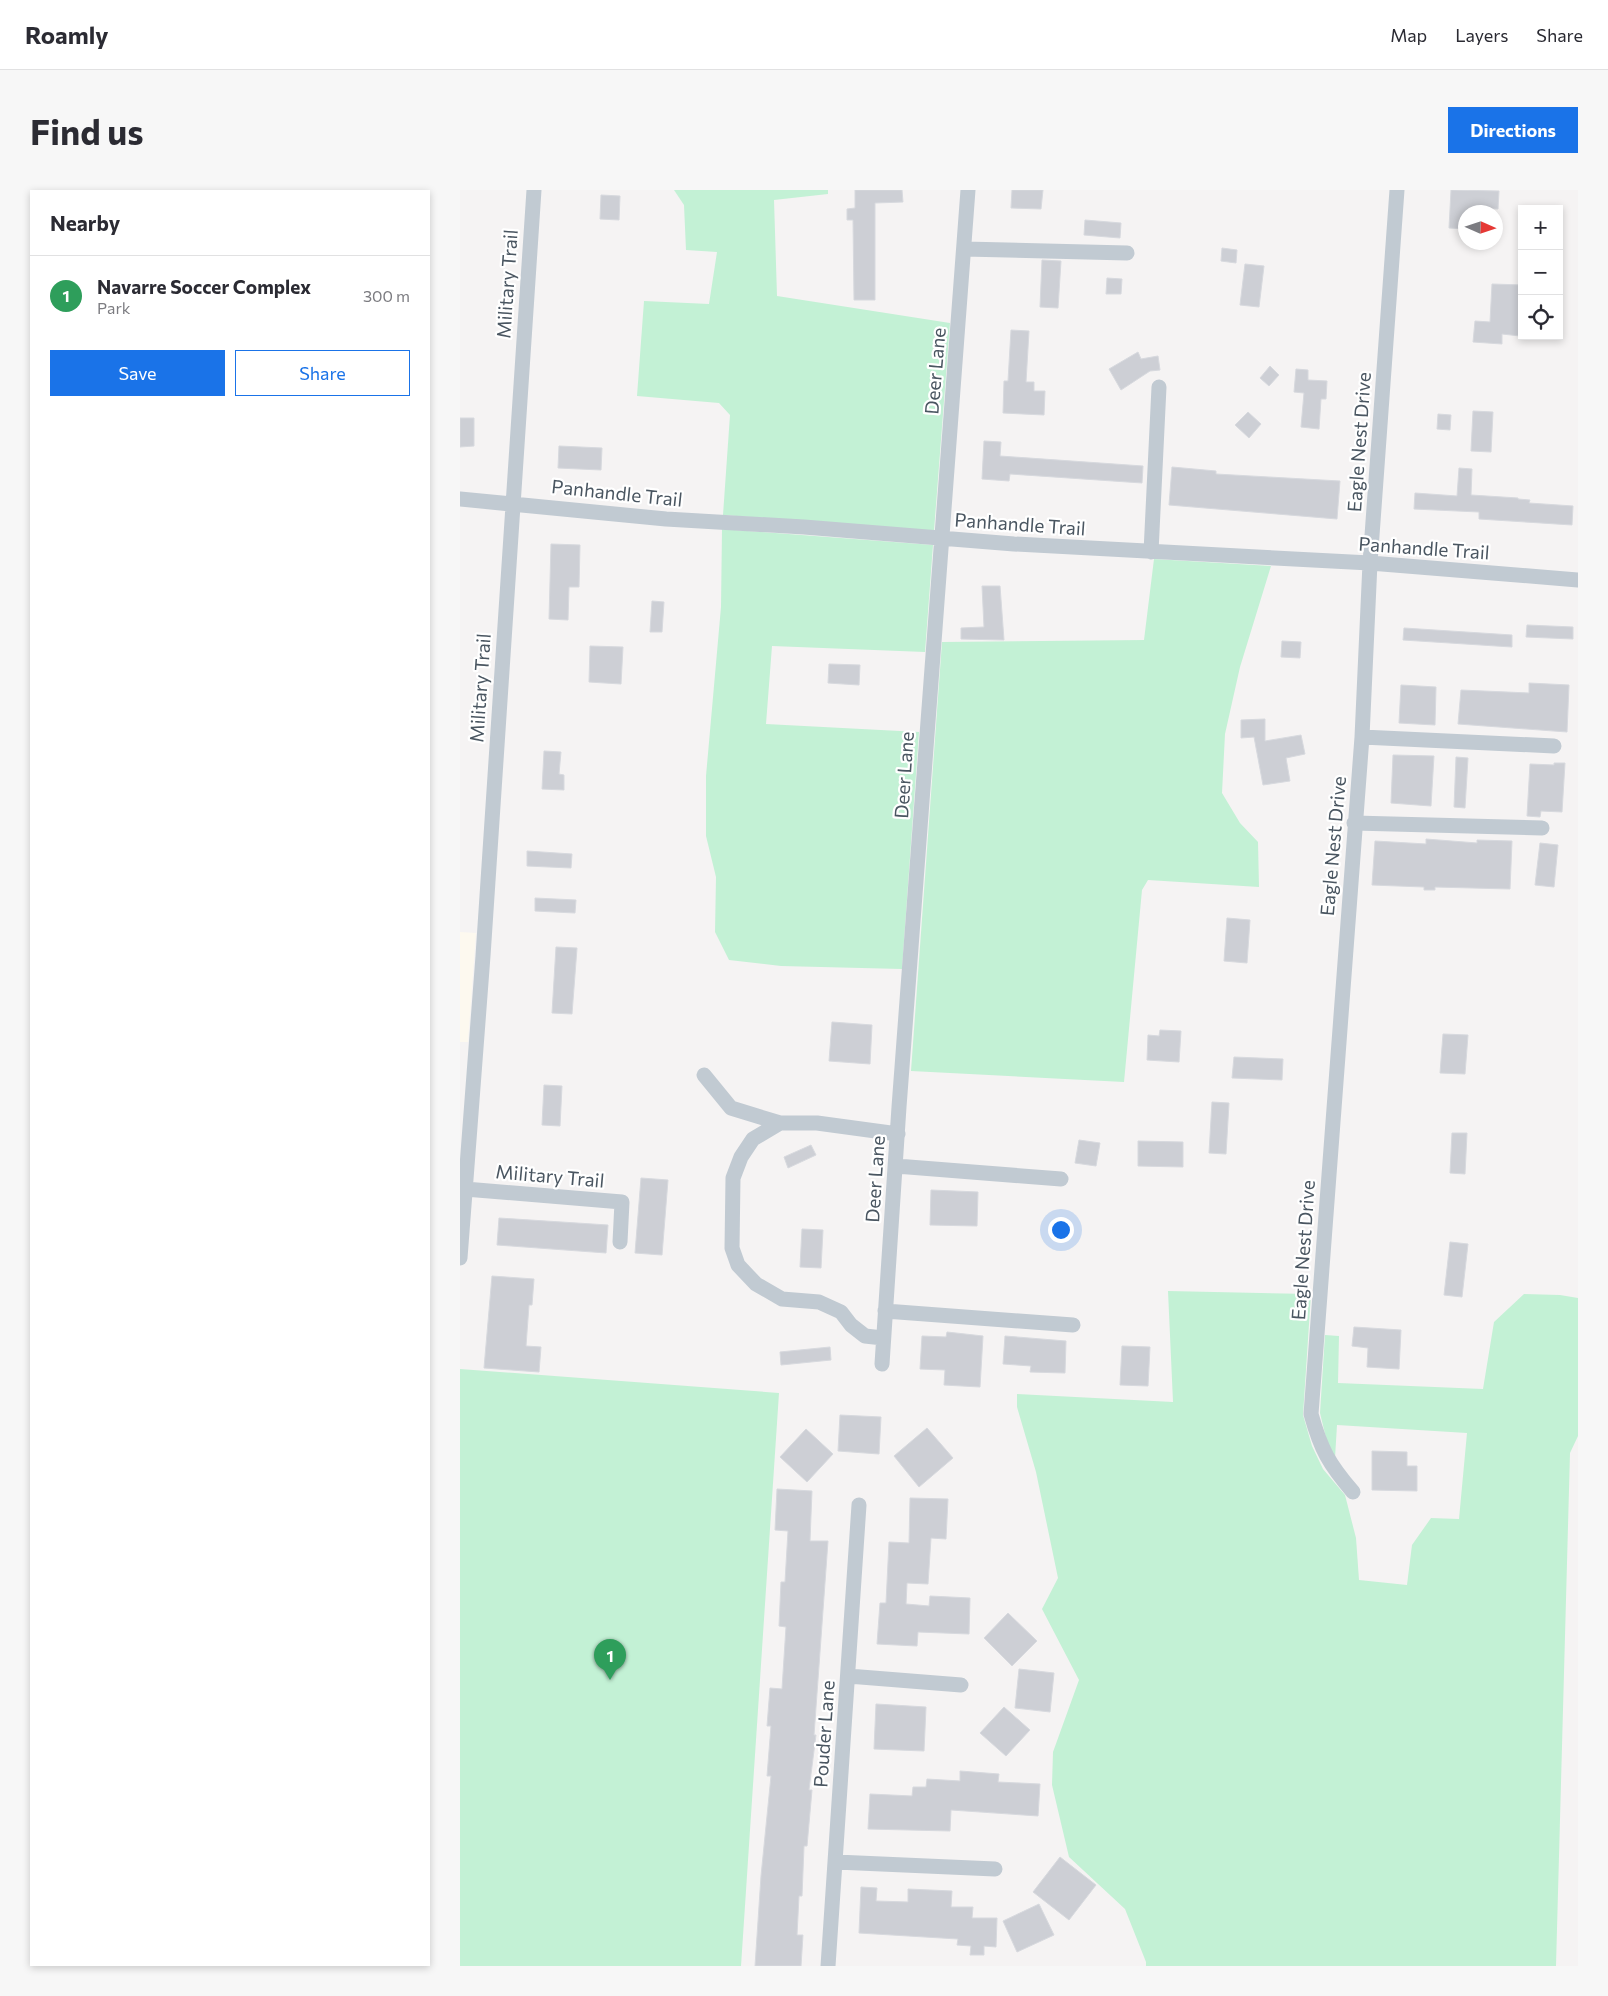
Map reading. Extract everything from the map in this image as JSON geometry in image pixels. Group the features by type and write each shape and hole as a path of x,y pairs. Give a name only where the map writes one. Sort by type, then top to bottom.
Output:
{"street":[{"name":"Military Trail","path":"460,1258 484,937 511,503 534,190"},
{"name":"Deer Lane","path":"882,1364 968,190"},
{"name":"Eagle Nest Drive","path":"1353,1492 1330,1466 1320,1445 1311,1414 1354,823 1362,737 1370,563 1397,190"},
{"path":"964,249 1127,253"},
{"path":"1151,552 1159,387"},
{"name":"Panhandle Trail","path":"460,500 511,503 666,519 1151,552 1370,563 1578,580"},
{"path":"1362,737 1554,746"},
{"path":"1354,823 1542,828"},
{"path":"704,1075 732,1108 780,1124 817,1123 898,1134"},
{"path":"780,1124 753,1139 740,1157 733,1178 732,1248 738,1265 756,1284 782,1299 820,1302 841,1312 851,1325 865,1336 883,1338"},
{"path":"896,1166 1061,1178"},
{"name":"Military Trail","path":"465,1189 622,1202 620,1242"},
{"path":"885,1312 1073,1325"},
{"name":"Pouder Lane","path":"828,1966 860,1505"},
{"path":"848,1676 961,1685"},
{"path":"836,1862 995,1869"}],"shaded area":[{"path":"460,932 476,933 468,1042 460,1042"}],"green space":[{"path":"674,190 828,190 828,194 774,200 777,296 950,323 934,531 723,515 730,415 719,403 637,396 644,301 709,304 717,252 686,250 684,205"},
{"path":"722,529 933,545 925,652 772,646 766,724 919,732 902,969 781,966 729,960 715,932 716,877 706,836 706,776 721,607"},
{"path":"1154,559 1271,566 1240,667 1225,734 1222,793 1240,823 1258,842 1259,887 1148,880 1142,890 1124,1082 911,1071 942,642 1144,640"},
{"path":"1168,1291 1311,1294 1303,1415 1312,1446 1323,1469 1345,1495 1356,1538 1359,1580 1407,1585 1412,1545 1431,1518 1459,1519 1467,1433 1337,1425 1335,1458 1327,1442 1320,1413 1325,1335 1339,1336 1338,1383 1483,1389 1494,1322 1524,1294 1560,1295 1578,1298 1578,1436 1570,1453 1556,1966 1146,1966 1125,1909 1069,1857 1052,1785 1053,1752 1079,1680 1042,1609 1058,1578 1036,1472 1017,1407 1017,1394 1173,1402"},
{"path":"460,1369 779,1393 741,1966 460,1966"}],"building":[{"path":"855,190 902,190 903,202 875,203 875,300 854,300 853,220 847,220 847,209 855,208"},
{"path":"1012,190 1043,190 1041,209 1011,208"},
{"path":"1451,190 1499,191 1498,205 1458,205 1458,229 1449,228"},
{"path":"601,195 620,196 619,220 600,219"},
{"path":"1085,220 1121,223 1120,238 1084,235"},
{"path":"1222,248 1237,250 1236,263 1221,261"},
{"path":"1042,260 1061,261 1058,308 1040,307"},
{"path":"1245,264 1264,266 1259,307 1240,305"},
{"path":"1107,278 1122,279 1121,294 1106,294"},
{"path":"1492,284 1518,285 1518,336 1502,334 1502,344 1473,342 1475,321 1490,322"},
{"path":"1011,330 1029,331 1026,382 1034,382 1034,391 1045,391 1044,415 1003,413 1004,381 1008,381"},
{"path":"1138,352 1141,359 1158,356 1160,370 1150,371 1121,390 1109,369"},
{"path":"1270,366 1279,375 1269,386 1260,378"},
{"path":"1296,369 1308,370 1308,380 1327,381 1326,399 1321,399 1319,429 1301,427 1304,393 1294,392"},
{"path":"1473,411 1493,412 1491,452 1471,451"},
{"path":"1248,412 1261,424 1249,438 1235,425"},
{"path":"1438,414 1451,415 1450,430 1437,429"},
{"path":"460,418 474,418 474,446 460,447"},
{"path":"984,441 1001,442 1000,456 1143,466 1142,483 1010,474 1009,481 982,479"},
{"path":"559,446 602,448 601,470 558,468"},
{"path":"1172,467 1216,471 1216,474 1340,481 1337,519 1169,505"},
{"path":"1459,468 1472,469 1471,495 1518,498 1530,500 1529,503 1573,506 1572,525 1479,519 1479,512 1414,509 1415,493 1457,496"},
{"path":"551,544 580,545 579,587 569,587 568,620 549,619"},
{"path":"982,586 1000,586 1004,640 961,639 961,628 984,627"},
{"path":"652,601 664,602 662,632 650,632"},
{"path":"1527,625 1573,627 1573,639 1526,637"},
{"path":"1404,628 1512,635 1512,647 1403,640"},
{"path":"1282,641 1301,642 1300,658 1281,657"},
{"path":"590,646 623,647 621,684 589,682"},
{"path":"829,664 860,665 859,685 828,683"},
{"path":"1529,683 1569,685 1567,732 1458,724 1461,690 1529,693"},
{"path":"1401,685 1436,687 1435,725 1399,723"},
{"path":"1265,719 1265,741 1301,735 1305,754 1286,758 1290,781 1263,785 1254,737 1241,738 1241,720"},
{"path":"544,751 561,752 559,774 564,775 564,790 542,789"},
{"path":"1393,755 1434,756 1431,806 1391,803"},
{"path":"1456,757 1468,758 1465,808 1454,807"},
{"path":"1554,763 1565,763 1562,812 1541,811 1540,817 1527,816 1530,764 1554,765"},
{"path":"1426,839 1477,843 1477,840 1512,841 1510,889 1435,887 1435,890 1424,890 1424,887 1372,885 1375,841 1426,844"},
{"path":"1540,843 1558,845 1554,887 1535,885"},
{"path":"527,851 572,854 571,868 527,866"},
{"path":"535,898 576,900 575,913 535,911"},
{"path":"1227,918 1250,920 1247,963 1224,961"},
{"path":"556,947 577,948 572,1014 552,1013"},
{"path":"832,1022 872,1025 870,1064 829,1061"},
{"path":"1160,1030 1181,1031 1179,1062 1147,1060 1148,1035 1159,1036"},
{"path":"1443,1034 1468,1035 1465,1074 1440,1073"},
{"path":"1234,1057 1283,1059 1282,1080 1232,1078"},
{"path":"544,1085 562,1086 560,1126 542,1125"},
{"path":"1212,1102 1229,1103 1226,1154 1209,1153"},
{"path":"1452,1133 1467,1133 1465,1174 1450,1173"},
{"path":"1079,1140 1100,1143 1096,1166 1075,1163"},
{"path":"1138,1141 1183,1142 1183,1167 1138,1166"},
{"path":"811,1145 816,1155 788,1168 784,1157"},
{"path":"641,1178 668,1180 662,1255 635,1253"},
{"path":"931,1190 978,1192 977,1226 930,1225"},
{"path":"499,1218 608,1225 606,1253 497,1245"},
{"path":"802,1229 823,1230 821,1268 800,1267"},
{"path":"1450,1242 1468,1244 1462,1297 1444,1295"},
{"path":"492,1276 534,1279 532,1305 529,1305 526,1346 541,1347 539,1372 484,1368"},
{"path":"1354,1327 1401,1330 1399,1369 1367,1367 1368,1348 1352,1346"},
{"path":"947,1332 983,1336 980,1387 944,1385 945,1370 920,1369 922,1336 946,1337"},
{"path":"1005,1336 1066,1341 1065,1373 1030,1372 1031,1366 1003,1364"},
{"path":"1122,1346 1150,1347 1148,1386 1120,1385"},
{"path":"830,1347 831,1360 781,1365 780,1352"},
{"path":"840,1415 881,1417 879,1454 838,1451"},
{"path":"927,1428 953,1458 919,1487 894,1456"},
{"path":"806,1429 833,1454 807,1482 780,1457"},
{"path":"1372,1451 1407,1452 1407,1466 1417,1466 1417,1491 1372,1490"},
{"path":"777,1489 812,1491 810,1541 828,1541 814,1735 816,1735 809,1790 812,1790 807,1846 804,1846 802,1896 799,1896 797,1935 803,1935 801,1966 755,1966 761,1876 771,1776 767,1776 771,1726 767,1726 770,1688 782,1689 786,1627 779,1626 781,1582 785,1582 788,1531 775,1530"},
{"path":"910,1498 948,1499 946,1539 931,1538 928,1584 907,1583 906,1604 929,1606 930,1596 970,1598 969,1634 918,1632 917,1646 877,1644 880,1603 886,1603 889,1542 909,1543"},
{"path":"1008,1613 1037,1641 1012,1666 984,1638"},
{"path":"1019,1669 1054,1673 1050,1712 1015,1708"},
{"path":"876,1704 926,1707 924,1751 874,1749"},
{"path":"1004,1707 1030,1730 1006,1756 980,1733"},
{"path":"960,1771 999,1774 998,1782 1040,1784 1038,1816 951,1810 950,1831 868,1829 870,1794 912,1796 913,1787 926,1787 927,1779 960,1781"},
{"path":"1060,1857 1096,1885 1069,1920 1033,1892"},
{"path":"861,1887 877,1888 876,1901 908,1902 908,1889 952,1891 951,1907 973,1907 972,1918 997,1918 996,1947 984,1946 984,1955 970,1955 971,1946 957,1945 958,1939 859,1933"},
{"path":"1039,1904 1054,1935 1017,1952 1003,1921"}],"place":[{"name":"Navarre Soccer Complex","path":"610,1680"}]}
